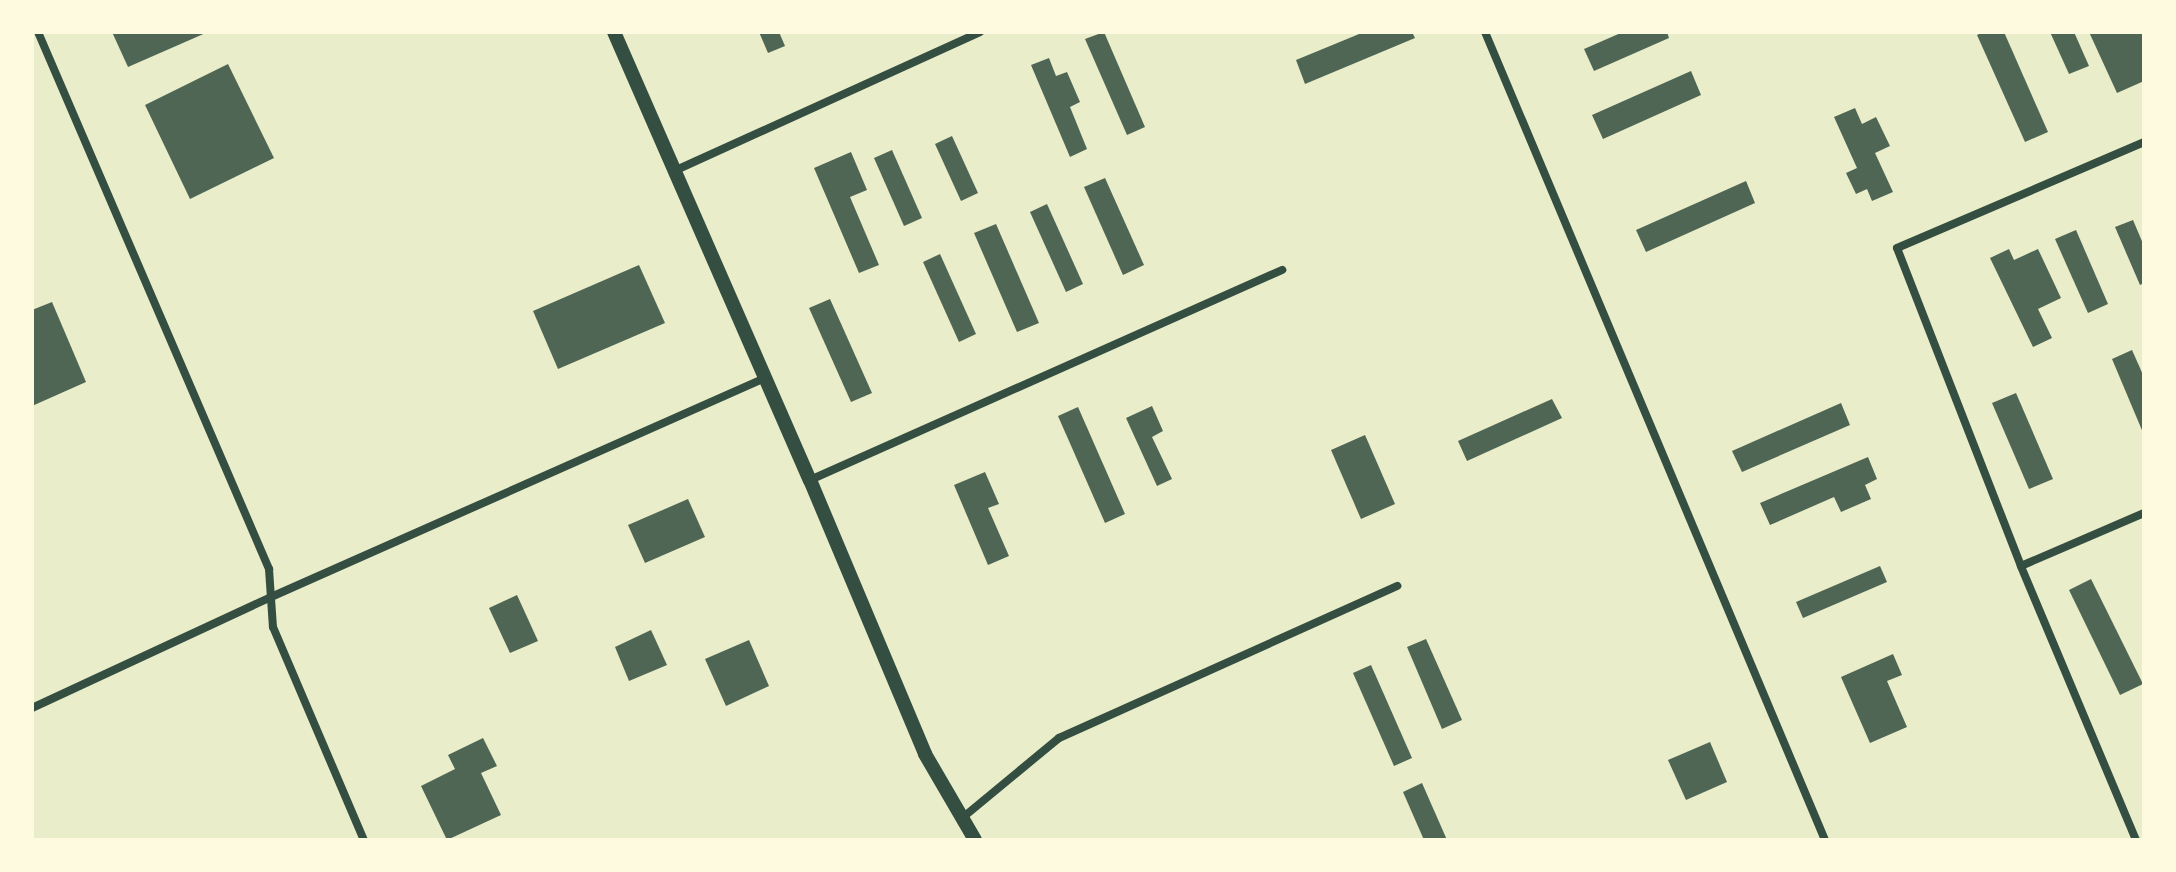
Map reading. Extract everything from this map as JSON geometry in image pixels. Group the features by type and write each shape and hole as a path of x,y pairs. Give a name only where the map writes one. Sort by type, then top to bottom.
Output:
{"street":[{"path":"38,32 269,569 273,627 364,840"},
{"path":"614,32 810,480 925,754 975,840"},
{"path":"674,171 980,32"},
{"path":"1485,32 1825,840"},
{"path":"2136,840 2021,566 1897,248 2144,142"},
{"path":"810,480 1282,270"},
{"path":"32,708 271,597 765,378"},
{"path":"2021,566 2144,513"},
{"path":"961,819 1059,738 1397,586"}],"building":[{"path":"112,32 208,32 128,67"},
{"path":"759,32 779,32 785,46 768,53"},
{"path":"1104,32 1145,127 1127,135 1085,39"},
{"path":"1364,32 1412,32 1415,38 1305,84 1296,60"},
{"path":"1623,32 1667,32 1669,38 1594,71 1584,49"},
{"path":"2004,32 2048,132 2025,142 1977,35"},
{"path":"2050,32 2074,32 2089,66 2069,74"},
{"path":"2089,32 2142,32 2144,81 2117,93"},
{"path":"1049,58 1056,76 1067,72 1080,102 1070,107 1087,149 1070,157 1031,65"},
{"path":"228,64 274,158 190,199 145,105"},
{"path":"1691,71 1701,95 1603,139 1592,115"},
{"path":"1855,108 1862,124 1876,117 1890,146 1875,153 1893,192 1872,201 1867,189 1856,194 1846,173 1857,168 1834,117"},
{"path":"952,136 978,193 961,201 935,144"},
{"path":"892,150 922,218 904,226 874,158"},
{"path":"851,152 867,190 850,197 879,265 859,273 814,168"},
{"path":"1105,178 1144,265 1123,275 1084,187"},
{"path":"1746,181 1755,203 1646,252 1636,230"},
{"path":"1047,204 1083,284 1066,292 1030,212"},
{"path":"2133,220 2144,246 2144,283 2140,285 2115,227"},
{"path":"996,224 1039,323 1017,332 974,233"},
{"path":"2076,230 2108,304 2088,313 2055,239"},
{"path":"2009,249 2014,260 2038,249 2061,298 2038,309 2052,338 2033,347 1990,258"},
{"path":"940,254 976,334 959,342 923,262"},
{"path":"639,265 665,323 558,369 533,311"},
{"path":"830,299 872,393 851,402 809,308"},
{"path":"52,302 86,382 32,406 32,310"},
{"path":"2132,350 2144,377 2144,435 2112,359"},
{"path":"2016,393 2053,479 2029,489 1992,403"},
{"path":"1552,399 1562,418 1467,461 1458,441"},
{"path":"1841,403 1850,425 1742,472 1732,451"},
{"path":"1152,406 1163,431 1152,437 1172,479 1157,486 1126,418"},
{"path":"1078,407 1125,514 1105,523 1058,416"},
{"path":"1365,435 1395,504 1361,519 1331,450"},
{"path":"1868,457 1877,479 1865,485 1871,499 1841,512 1834,497 1770,525 1760,503"},
{"path":"985,472 999,504 988,508 1009,556 988,565 954,485"},
{"path":"688,499 705,537 645,563 628,525"},
{"path":"1880,566 1887,582 1803,618 1796,602"},
{"path":"2091,579 2143,684 2120,695 2069,590"},
{"path":"517,595 538,641 510,653 489,608"},
{"path":"651,630 667,665 629,681 615,647"},
{"path":"1426,639 1462,720 1442,729 1407,647"},
{"path":"749,640 769,686 726,706 705,659"},
{"path":"1893,654 1902,675 1887,681 1907,727 1870,743 1841,677"},
{"path":"1371,665 1412,758 1394,766 1353,673"},
{"path":"483,738 497,766 481,773 501,815 447,840 421,786 455,769 448,755"},
{"path":"1710,742 1727,782 1686,800 1668,760"},
{"path":"1422,783 1447,840 1424,840 1403,792"}]}
